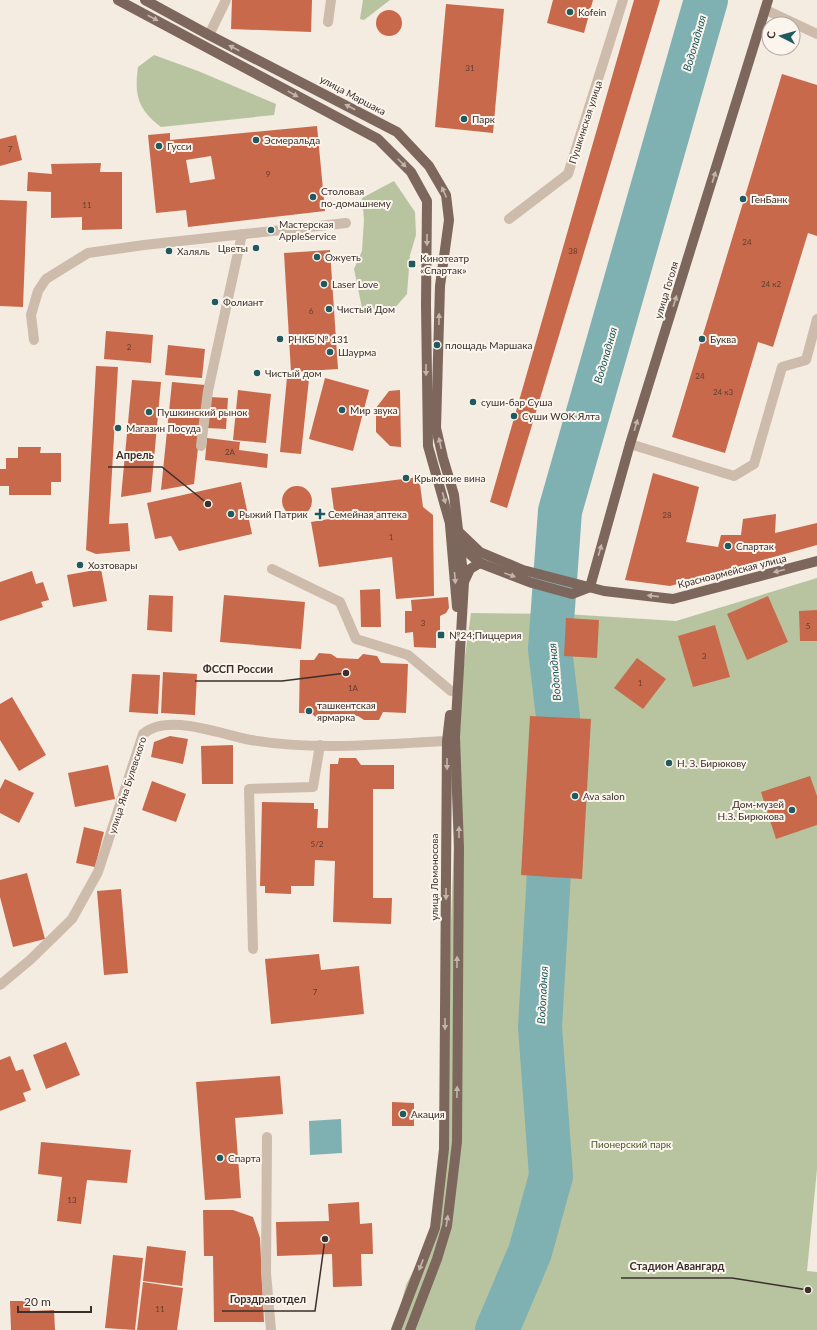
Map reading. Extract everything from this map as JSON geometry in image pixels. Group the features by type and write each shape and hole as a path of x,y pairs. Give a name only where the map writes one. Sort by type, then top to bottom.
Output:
{"main road":[{"path":"118,0 378,139 411,172 427,202 426,321 428,446 453,528 464,582 455,737 459,848 456,1142 446,1226 437,1259 410,1330"},
{"name":"улица Маршака","path":"146,0 209,35 397,132 429,166 446,195 449,220 440,286 436,428 454,495 453,528"},
{"name":"улица Гоголя","path":"590,587 630,444 767,5"},
{"path":"453,528 465,550 480,563 532,583 572,594 590,587"},
{"name":"Красноармейская улица","path":"453,528 480,552 511,566 604,591 673,599 817,561"},
{"name":"улица Ломоносова","path":"396,1330 435,1228 444,1149 447,741 457,604 453,528"},
{"path":"464,582 470,569 480,563"}],"street":[{"path":"209,35 226,0"},
{"path":"328,22 331,0"},
{"name":"Пушкинская улица","path":"509,218 568,174 623,0"},
{"path":"767,5 817,34"},
{"path":"34,340 31,315 38,291 46,279 88,253 144,245 346,223"},
{"path":"201,446 208,391 242,234"},
{"path":"630,444 734,476 754,464 782,368 806,360 817,319"},
{"path":"272,569 340,602 356,639 408,655 451,691"},
{"name":"улица Яна Булевского","path":"0,985 30,960 72,919 98,872 143,734 148,729 165,724 217,731 249,740 289,745 375,746 447,741"},
{"path":"253,949 249,789 313,787 320,745"},
{"path":"267,1137 266,1273 271,1330"}],"green space":[{"path":"363,0 390,0 364,20 360,19"},
{"path":"154,55 198,71 276,104 274,115 161,127 147,114 139,101 137,94 138,67"},
{"path":"394,181 415,212 416,235 410,255 407,294 393,310 362,308 354,269 362,251 364,219 362,198"},
{"name":"Пионерский парк","path":"817,578 817,1169 807,1271 817,1272 817,1330 394,1330 406,1285 435,1228 444,1118 459,699 471,613 565,614 676,621"}],"water":[{"path":"341,1119 342,1153 310,1155 309,1121"}],"building":[{"path":"232,0 312,0 311,32 231,29"},
{"name":"Kofein","path":"553,0 593,0 584,33 547,23"},
{"path":"634,0 660,0 507,508 490,502"},
{"path":"446,4 504,9 493,133 435,127"},
{"path":"389,10 398,14 402,23 398,32 389,36 380,32 376,23 380,14"},
{"path":"782,74 817,85 817,236 808,233 773,347 758,342 725,453 672,437"},
{"path":"317,126 325,211 188,227 186,210 156,213 148,135 170,133 170,140","holes":["211,156 215,179 190,183 186,160"]},
{"path":"16,135 22,160 0,166 0,139"},
{"path":"101,163 100,172 122,172 122,229 82,230 82,217 51,218 51,192 27,191 28,172 52,174 51,164"},
{"path":"0,200 27,201 23,307 0,306"},
{"path":"330,250 338,369 291,372 284,253"},
{"path":"106,331 153,335 151,363 104,359"},
{"path":"168,345 205,349 202,378 165,375"},
{"path":"96,366 118,367 109,524 128,523 130,551 96,554 86,550"},
{"path":"287,377 309,379 301,454 280,452"},
{"path":"325,378 369,390 353,451 309,439"},
{"path":"132,380 161,382 151,492 121,497"},
{"path":"172,382 205,385 194,484 161,490"},
{"path":"238,390 271,394 266,443 233,440"},
{"path":"400,390 401,447 390,446 376,432 376,408 389,391"},
{"path":"209,397 228,398 226,429 207,428"},
{"path":"207,438 240,442 239,450 268,454 267,468 205,460"},
{"path":"18,447 41,447 40,453 61,453 61,482 51,482 51,495 9,495 9,486 0,486 0,469 6,469 6,458 18,458"},
{"path":"653,473 699,487 686,542 718,547 721,535 741,535 743,519 776,514 775,533 817,523 817,545 670,586 625,580"},
{"path":"419,477 423,507 433,515 434,596 396,599 392,557 319,567 311,522 335,518 331,488"},
{"path":"241,482 252,534 179,551 171,536 155,539 147,503"},
{"path":"297,486 308,490 312,501 308,512 297,516 286,512 282,501 286,490"},
{"path":"101,569 107,601 73,607 67,575"},
{"path":"32,571 36,584 43,582 49,600 41,602 43,607 0,621 0,582"},
{"path":"380,589 381,627 361,627 360,590"},
{"path":"149,595 173,596 172,632 147,630"},
{"path":"224,595 305,602 301,649 220,642"},
{"path":"768,596 788,642 747,660 727,614"},
{"path":"448,597 449,608 446,613 440,616 440,630 436,633 436,648 414,647 413,632 405,633 405,611 412,611 411,600"},
{"path":"817,610 817,641 800,641 799,611"},
{"path":"566,618 599,620 597,658 564,656"},
{"path":"715,625 730,677 693,687 678,636"},
{"path":"319,653 331,654 337,658 358,659 363,654 377,656 381,663 408,664 406,713 383,712 379,720 364,720 358,716 336,715 329,721 318,719 311,713 299,713 300,660 314,660"},
{"path":"637,658 666,679 643,709 614,688"},
{"path":"163,672 197,674 195,715 161,713"},
{"path":"132,674 160,675 158,714 129,712"},
{"path":"12,697 46,755 19,771 0,740 0,704"},
{"path":"530,716 591,719 582,879 521,875"},
{"path":"170,736 188,739 183,764 151,757 154,742"},
{"path":"233,745 233,784 202,784 201,746"},
{"path":"339,758 356,758 361,765 394,765 394,789 373,789 373,898 392,898 391,924 333,922 335,861 315,860 314,886 291,886 291,894 265,893 265,886 260,886 262,802 314,803 314,809 318,809 317,828 328,828 330,764 338,764"},
{"path":"108,765 115,799 75,807 68,773"},
{"name":"Дом-музей Н.З. Бирюкова","path":"810,776 817,796 817,825 776,839 761,792"},
{"path":"5,779 34,793 19,823 0,813 0,789"},
{"path":"152,781 186,794 176,822 142,810"},
{"path":"84,827 104,832 95,867 76,863"},
{"path":"27,873 45,939 13,947 0,897 0,880"},
{"path":"121,889 128,973 104,975 97,891"},
{"path":"319,954 321,970 359,966 364,1014 271,1024 265,959"},
{"path":"66,1042 80,1075 46,1089 33,1055"},
{"path":"10,1056 16,1071 23,1069 31,1090 23,1093 26,1101 0,1111 0,1060"},
{"name":"Спарта","path":"280,1076 283,1114 235,1118 241,1198 205,1200 196,1082"},
{"name":"Акация","path":"392,1102 414,1103 414,1126 392,1126"},
{"path":"41,1142 131,1150 127,1183 87,1180 81,1224 57,1221 62,1177 38,1174"},
{"path":"359,1202 360,1224 372,1223 373,1254 361,1254 362,1286 333,1287 332,1254 277,1256 276,1222 329,1221 328,1204"},
{"path":"203,1210 233,1210 253,1217 260,1238 264,1322 214,1322 213,1256 204,1256"},
{"path":"147,1246 186,1251 182,1286 143,1281"},
{"path":"113,1255 143,1258 135,1330 105,1328"},
{"path":"143,1282 183,1288 177,1330 137,1330"},
{"path":"10,1301 30,1301 30,1311 54,1310 55,1330 11,1330"}],"waterway":[{"name":"Водопадная","path":"497,1330 530,1252 551,1176 540,1027 558,717 550,649 560,511 706,0"}],"place":[{"name":"Kofein","path":"570,12"},
{"name":"Парк","path":"464,119"},
{"name":"Эсмеральда","path":"256,140"},
{"name":"Гусси","path":"159,146"},
{"name":"Столовая по-домашнему","path":"313,197"},
{"name":"ГенБанк","path":"743,199"},
{"name":"Мастерская AppleService","path":"271,230"},
{"name":"Цветы","path":"256,248"},
{"name":"Халяль","path":"169,251"},
{"name":"Ожуеть","path":"317,257"},
{"name":"Кинотеатр «Спартак»","path":"412,264"},
{"name":"Laser Love","path":"324,284"},
{"name":"Фолиант","path":"215,302"},
{"name":"Чистый Дом","path":"329,309"},
{"name":"РНКБ № 131","path":"280,339"},
{"name":"Буква","path":"702,339"},
{"name":"площадь Маршака","path":"437,345"},
{"name":"Шаурма","path":"330,352"},
{"name":"Чистый дом","path":"257,373"},
{"name":"суши-бар Суша","path":"473,402"},
{"name":"Мир звука","path":"342,410"},
{"name":"Пушкинский рынок","path":"149,412"},
{"name":"Суши WOK Ялта","path":"514,416"},
{"name":"Магазин Посуда","path":"118,428"},
{"name":"Крымские вина","path":"406,478"},
{"name":"Апрель","path":"208,504"},
{"name":"Рыжий Патрик","path":"231,514"},
{"name":"Семейная аптека","path":"320,514"},
{"name":"Спартак","path":"728,546"},
{"name":"Хозтовары","path":"80,565"},
{"name":"№24;Пиццерия","path":"441,635"},
{"name":"ФССП России","path":"346,673"},
{"name":"ташкентская ярмарка","path":"309,711"},
{"name":"Н. З. Бирюкову","path":"669,763"},
{"name":"Ava salon","path":"575,796"},
{"name":"Дом-музей Н.З. Бирюкова","path":"792,810"},
{"name":"Акация","path":"403,1114"},
{"name":"Спарта","path":"220,1158"},
{"name":"Горздравотдел","path":"325,1239"},
{"name":"Стадион Авангард","path":"808,1290"}]}
